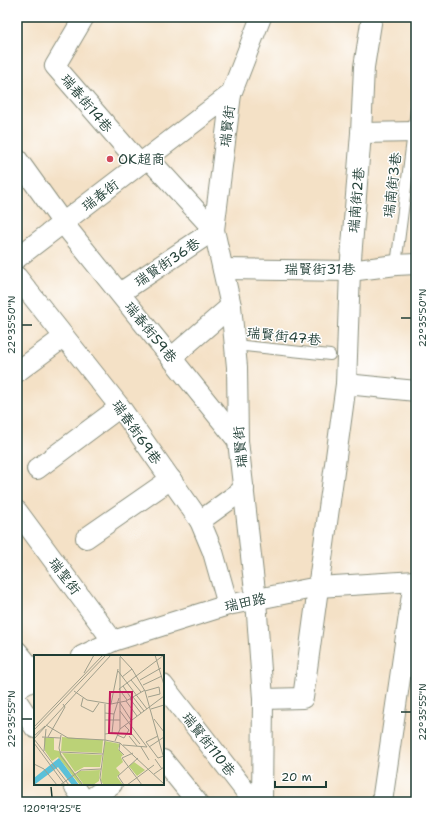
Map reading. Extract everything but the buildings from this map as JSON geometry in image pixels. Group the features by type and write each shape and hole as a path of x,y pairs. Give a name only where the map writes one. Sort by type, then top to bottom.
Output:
{"street":[{"name":"瑞春街14巷","path":"84,17 55,66 144,161"},
{"path":"231,94 261,17"},
{"name":"瑞南街2巷","path":"263,699 303,698 346,384 350,271 361,133 364,67 372,17"},
{"name":"瑞春街","path":"17,258 231,94"},
{"name":"瑞賢街","path":"231,94 214,230 231,306 237,367 238,441 256,600 263,699 262,802"},
{"path":"361,133 415,132"},
{"name":"瑞春街59巷","path":"17,159 63,223 238,441"},
{"path":"144,161 214,230"},
{"name":"瑞賢街36巷","path":"120,294 214,230"},
{"name":"瑞賢街31巷","path":"223,269 350,271 396,264 416,264"},
{"name":"瑞春街69巷","path":"17,277 120,407 200,521 213,552 228,605"},
{"path":"171,358 231,306"},
{"path":"17,372 64,337"},
{"path":"346,384 416,391"},
{"path":"37,469 120,407"},
{"path":"86,538 171,480"},
{"path":"200,521 244,489"},
{"name":"瑞聖街","path":"17,511 113,641"},
{"path":"382,802 415,581"},
{"name":"瑞田路","path":"86,655 113,641 228,605 318,587 415,581"},
{"path":"17,651 34,673"},
{"path":"17,689 34,680"},
{"name":"瑞賢街110巷","path":"164,686 254,802"},
{"path":"17,701 34,726"},
{"path":"164,761 197,802"},
{"path":"74,785 86,802 111,785"}],"lane":[{"name":"瑞南街3巷","path":"396,264 415,132 416,110"},
{"name":"瑞賢街47巷","path":"235,345 330,355"}],"place":[{"name":"OK超商","path":"110,159"}]}
